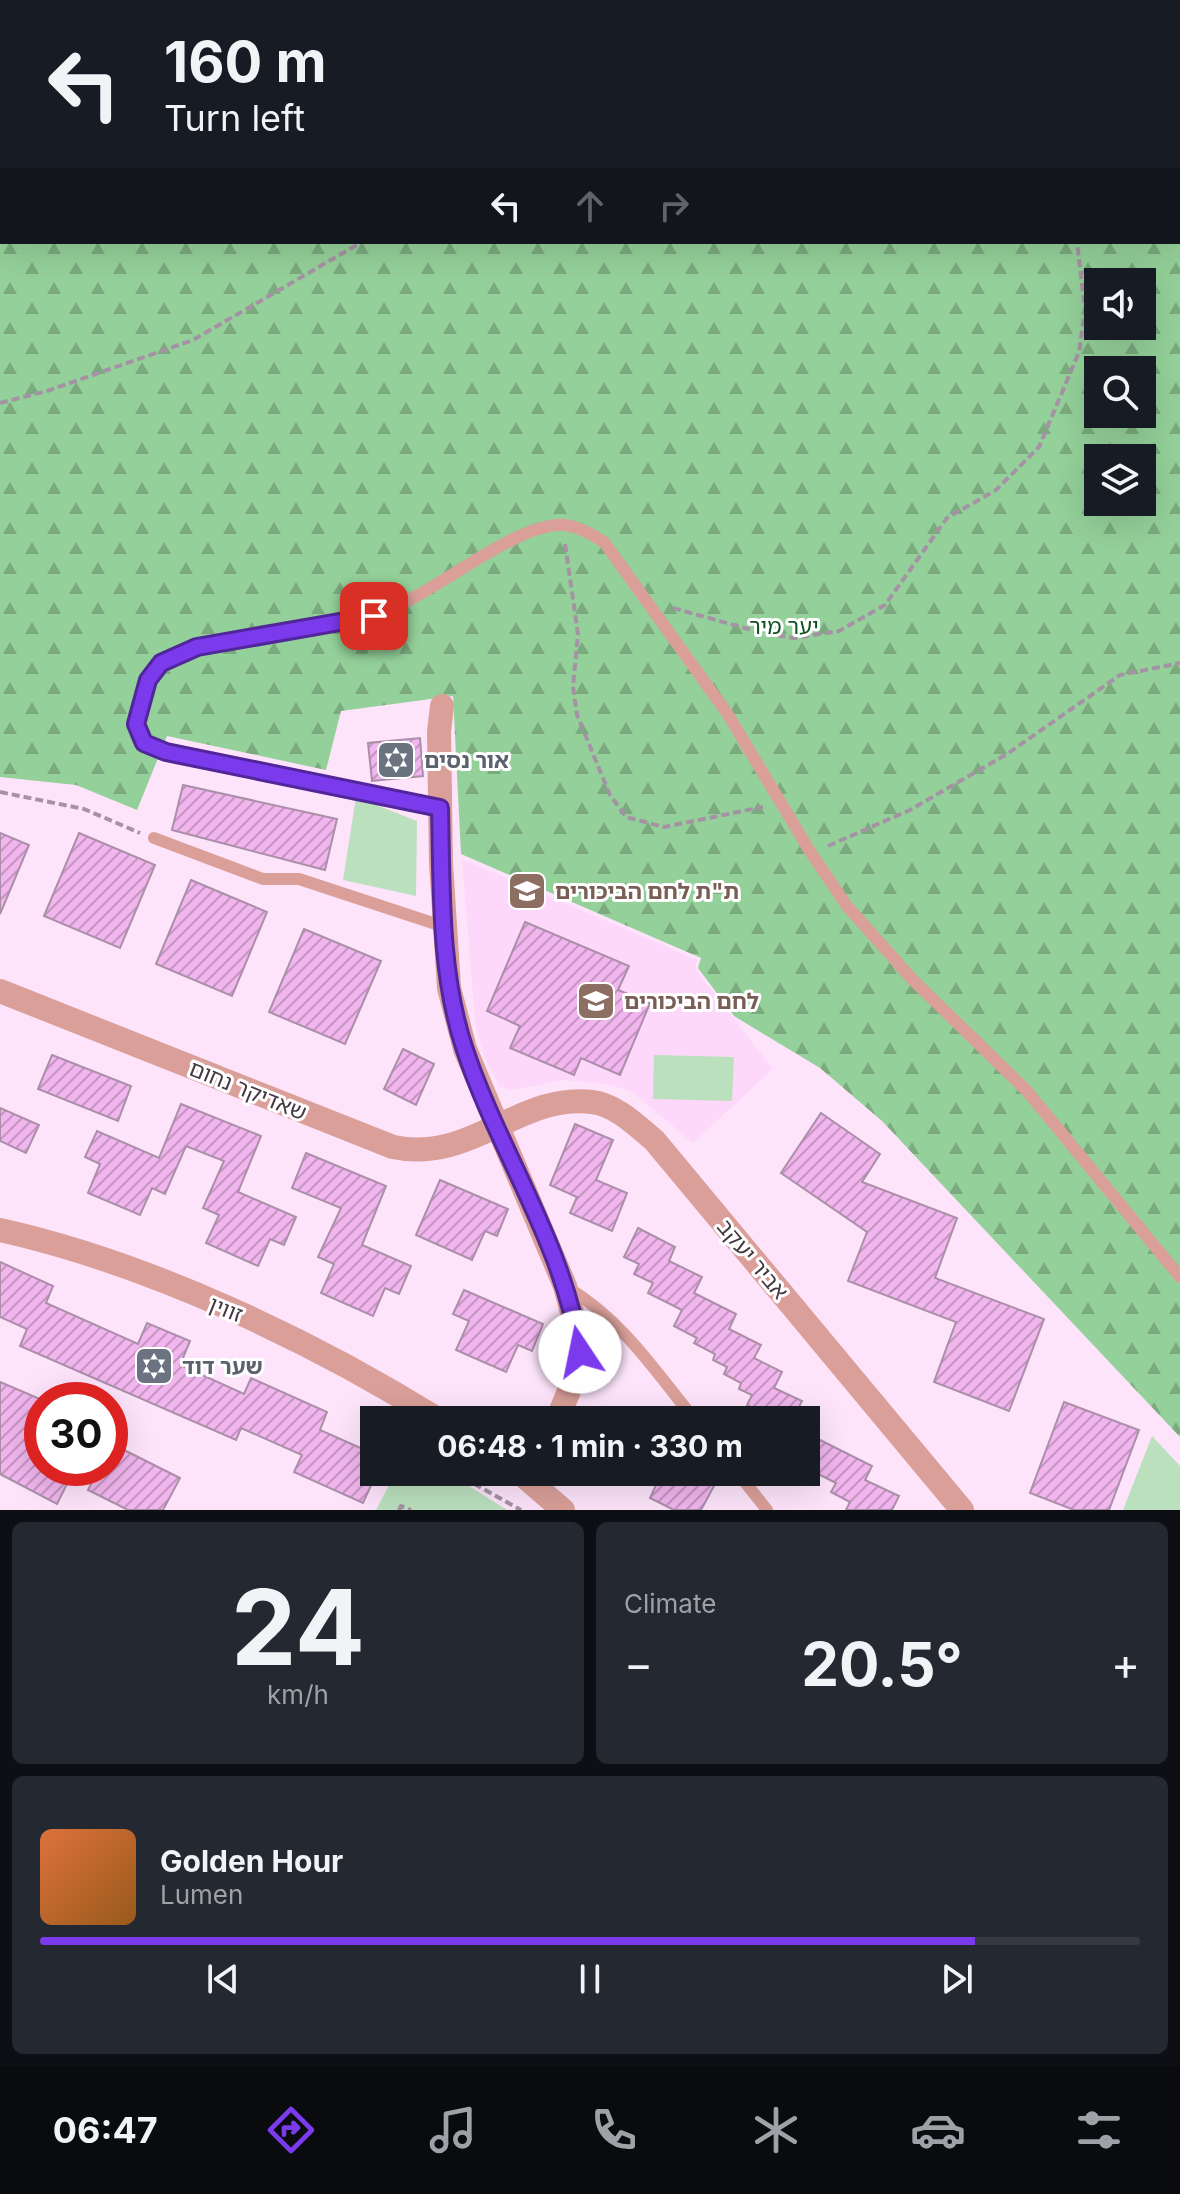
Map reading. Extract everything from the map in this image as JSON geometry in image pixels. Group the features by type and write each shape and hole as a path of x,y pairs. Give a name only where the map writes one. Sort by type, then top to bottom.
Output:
{"street":[{"path":"442,706 440,808 449,988 476,1079 565,1286 580,1352 578,1369 563,1406"},
{"name":"שאדיקר נחום","path":"0,991 393,1147 431,1152 498,1126"},
{"name":"אביר יעקב","path":"498,1126 536,1110 592,1102 634,1123 654,1140 962,1510"},
{"name":"זווין","path":"0,1230 130,1271 279,1331 414,1406"},
{"path":"536,1486 563,1510"}],"lane":[{"path":"440,808 155,748 144,743 136,724 148,680 161,663 197,647 374,616 459,573 513,539 540,528 565,525 589,532 604,542 727,713 811,853 856,916 912,979 1027,1091 1180,1277"},
{"path":"154,838 263,879 299,879 445,927"},
{"path":"565,1286 598,1306 615,1322 684,1406"},
{"path":"748,1486 767,1510"}],"path":[{"path":"0,403 47,391 193,340 359,244"},
{"path":"668,605 766,634 794,638 839,631 885,605 947,518 996,490 1039,447 1079,352 1085,310 1077,244"},
{"path":"565,525 565,562 578,634 573,687 577,715 610,795 626,817 664,827 782,803"},
{"path":"811,853 910,810 947,789 1007,754 1120,675 1180,663"},
{"path":"0,792 84,809 154,838"},
{"path":"478,1486 521,1510"},
{"path":"399,1510 401,1506 411,1510"}],"shaded area":[{"name":"לחם הביכורים","path":"462,859 697,960 695,969 773,1069 693,1143 631,1091 605,1084 564,1080 513,1090 499,1086 484,1056 475,1022"}],"green space":[{"name":"יער מיר","path":"0,244 1180,244 1180,1437 882,1121 820,1068 734,1016 698,968 701,958 461,854 453,696 341,711 326,770 167,736 137,810 76,785 0,777"},
{"path":"356,797 417,821 416,896 343,880"},
{"path":"654,1055 734,1057 732,1101 653,1099"},
{"path":"1152,1436 1180,1466 1180,1510 1123,1510"},
{"path":"389,1486 469,1486 507,1510 376,1510"}],"building":[{"name":"אור נסים","path":"420,738 423,776 372,781 368,743"},
{"path":"183,785 337,819 325,870 172,830"},
{"path":"0,833 29,845 0,914"},
{"path":"79,833 155,865 120,948 44,916"},
{"path":"191,880 267,912 232,996 156,964"},
{"path":"525,922 629,966 618,990 650,1003 620,1075 581,1058 574,1075 510,1048 520,1026 487,1011"},
{"path":"304,929 381,961 345,1044 269,1012"},
{"path":"403,1049 434,1064 416,1105 384,1089"},
{"path":"52,1055 131,1086 118,1121 38,1089"},
{"path":"181,1104 261,1136 238,1192 296,1217 284,1245 270,1239 258,1266 206,1243 219,1215 203,1208 224,1161 186,1146 165,1194 152,1188 140,1215 88,1193 100,1164 85,1157 97,1131 159,1158"},
{"path":"0,1108 39,1125 26,1153 0,1141"},
{"path":"821,1113 880,1154 862,1182 957,1218 935,1278 1044,1319 1009,1411 934,1382 956,1322 848,1281 867,1232 781,1173"},
{"path":"575,1124 613,1140 596,1180 627,1193 612,1231 570,1213 577,1197 550,1185"},
{"path":"306,1153 386,1186 362,1245 411,1266 399,1294 385,1288 373,1316 321,1293 334,1264 318,1257 341,1208 292,1188"},
{"path":"440,1180 508,1209 497,1236 485,1231 472,1260 416,1235"},
{"path":"638,1228 675,1247 669,1261 702,1277 694,1293 736,1314 729,1329 761,1345 754,1358 782,1372 774,1388 802,1401 799,1406 747,1405 752,1395 739,1389 741,1383 724,1374 727,1367 713,1360 715,1354 694,1343 697,1338 674,1326 682,1310 648,1293 653,1283 634,1274 639,1264 624,1257"},
{"path":"0,1262 53,1286 46,1303 138,1344 147,1323 190,1341 180,1365 244,1394 251,1378 327,1412 320,1430 360,1448 360,1486 371,1486 363,1503 294,1472 302,1455 241,1428 236,1440 128,1393 128,1382 103,1382 20,1346 27,1329 0,1317"},
{"path":"464,1290 543,1324 532,1351 518,1345 506,1372 456,1350 469,1321 453,1314"},
{"path":"0,1382 24,1392 24,1486 66,1486 57,1504 0,1474"},
{"path":"1064,1402 1139,1430 1109,1510 1074,1510 1030,1493"},
{"path":"820,1440 872,1466 865,1480 899,1496 892,1510 846,1510 850,1502 831,1492 836,1483 820,1475"},
{"path":"128,1452 180,1478 163,1510 128,1510 88,1490 90,1486 128,1486"},
{"path":"656,1486 714,1486 701,1510 674,1510 650,1498"}],"place":[{"name":"אור נסים","path":"396,760"},
{"name":"ת\"ת לחם הביכורים","path":"527,891"},
{"name":"לחם הביכורים","path":"596,1001"},
{"name":"שער דוד","path":"154,1366"}],"route":[{"path":"374,616 197,647 161,663 148,680 136,724 144,743 166,752 440,808 449,988 457,1022 476,1079 510,1151 565,1286 580,1352"}]}
